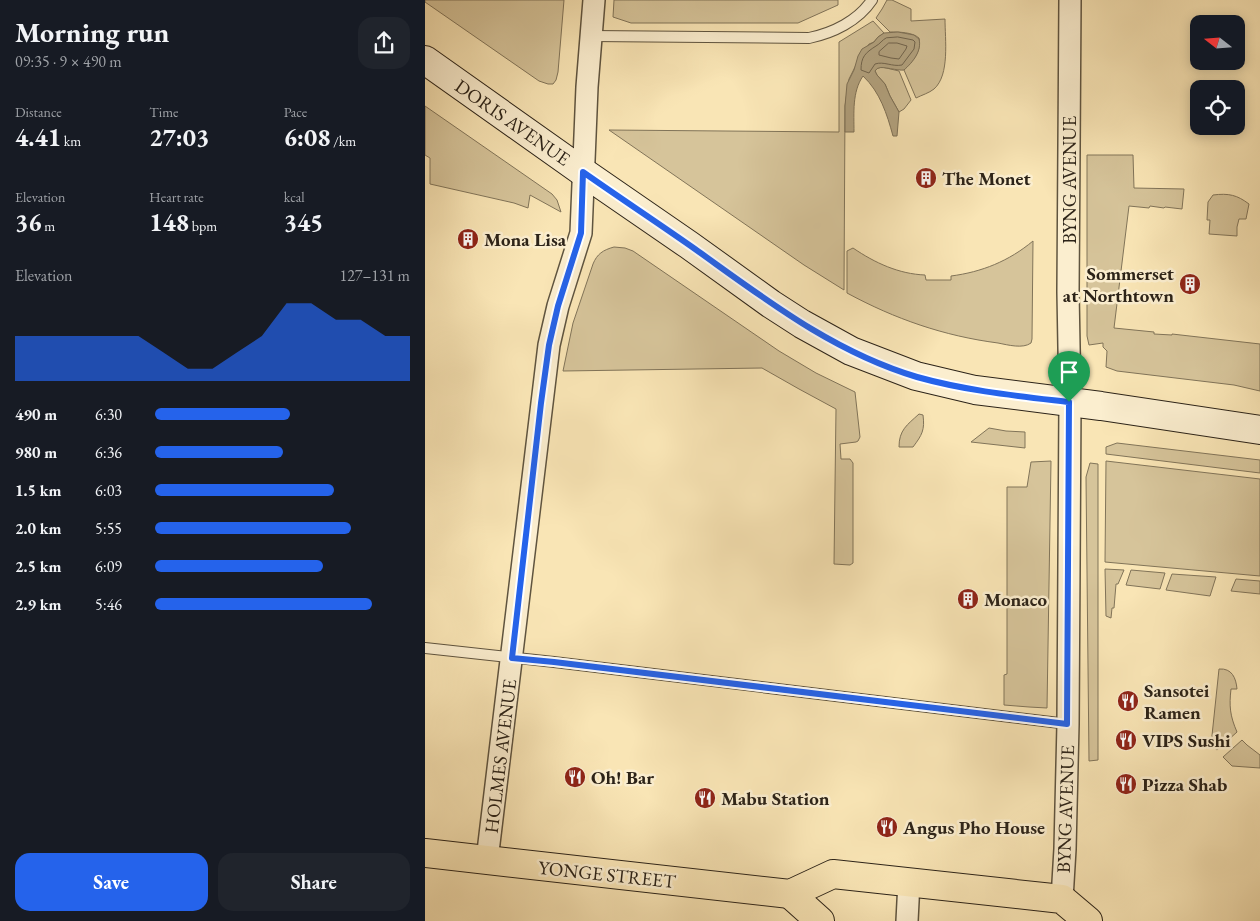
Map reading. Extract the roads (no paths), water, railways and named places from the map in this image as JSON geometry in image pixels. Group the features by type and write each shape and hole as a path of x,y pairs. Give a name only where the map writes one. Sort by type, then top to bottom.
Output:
{"main road":[{"name":"YONGE STREET","path":"425,852 790,894"},
{"path":"820,921 790,894 833,874 1062,899 1088,921"}],"street":[{"name":"HOLMES AVENUE","path":"487,860 549,345 558,306 581,233 587,87 593,0"},
{"name":"BYNG AVENUE","path":"1062,899 1065,849 1067,724 1070,0"},
{"name":"DORIS AVENUE","path":"425,60 771,304 851,351 916,376 975,390 1101,406 1260,430"},
{"path":"907,921 909,882"}],"lane":[{"path":"591,36 809,38 833,31 853,20 873,0"},
{"path":"425,648 1067,724"}],"water":[{"path":"898,32 914,35 919,39 920,43 916,56 904,70 878,68 875,71 885,84 899,112 897,136 893,136 878,96 863,76 855,96 854,132 845,132 847,84 858,56 862,49 884,33"}],"place":[{"name":"The Monet","path":"926,178"},
{"name":"Mona Lisa","path":"468,239"},
{"name":"Sommerset at Northtown","path":"1190,284"},
{"name":"Monaco","path":"968,599"},
{"name":"Sansotei Ramen","path":"1128,701"},
{"name":"VIPS Sushi","path":"1126,740"},
{"name":"Oh! Bar","path":"575,777"},
{"name":"Pizza Shab","path":"1126,784"},
{"name":"Mabu Station","path":"705,798"},
{"name":"Angus Pho House","path":"887,827"}]}
